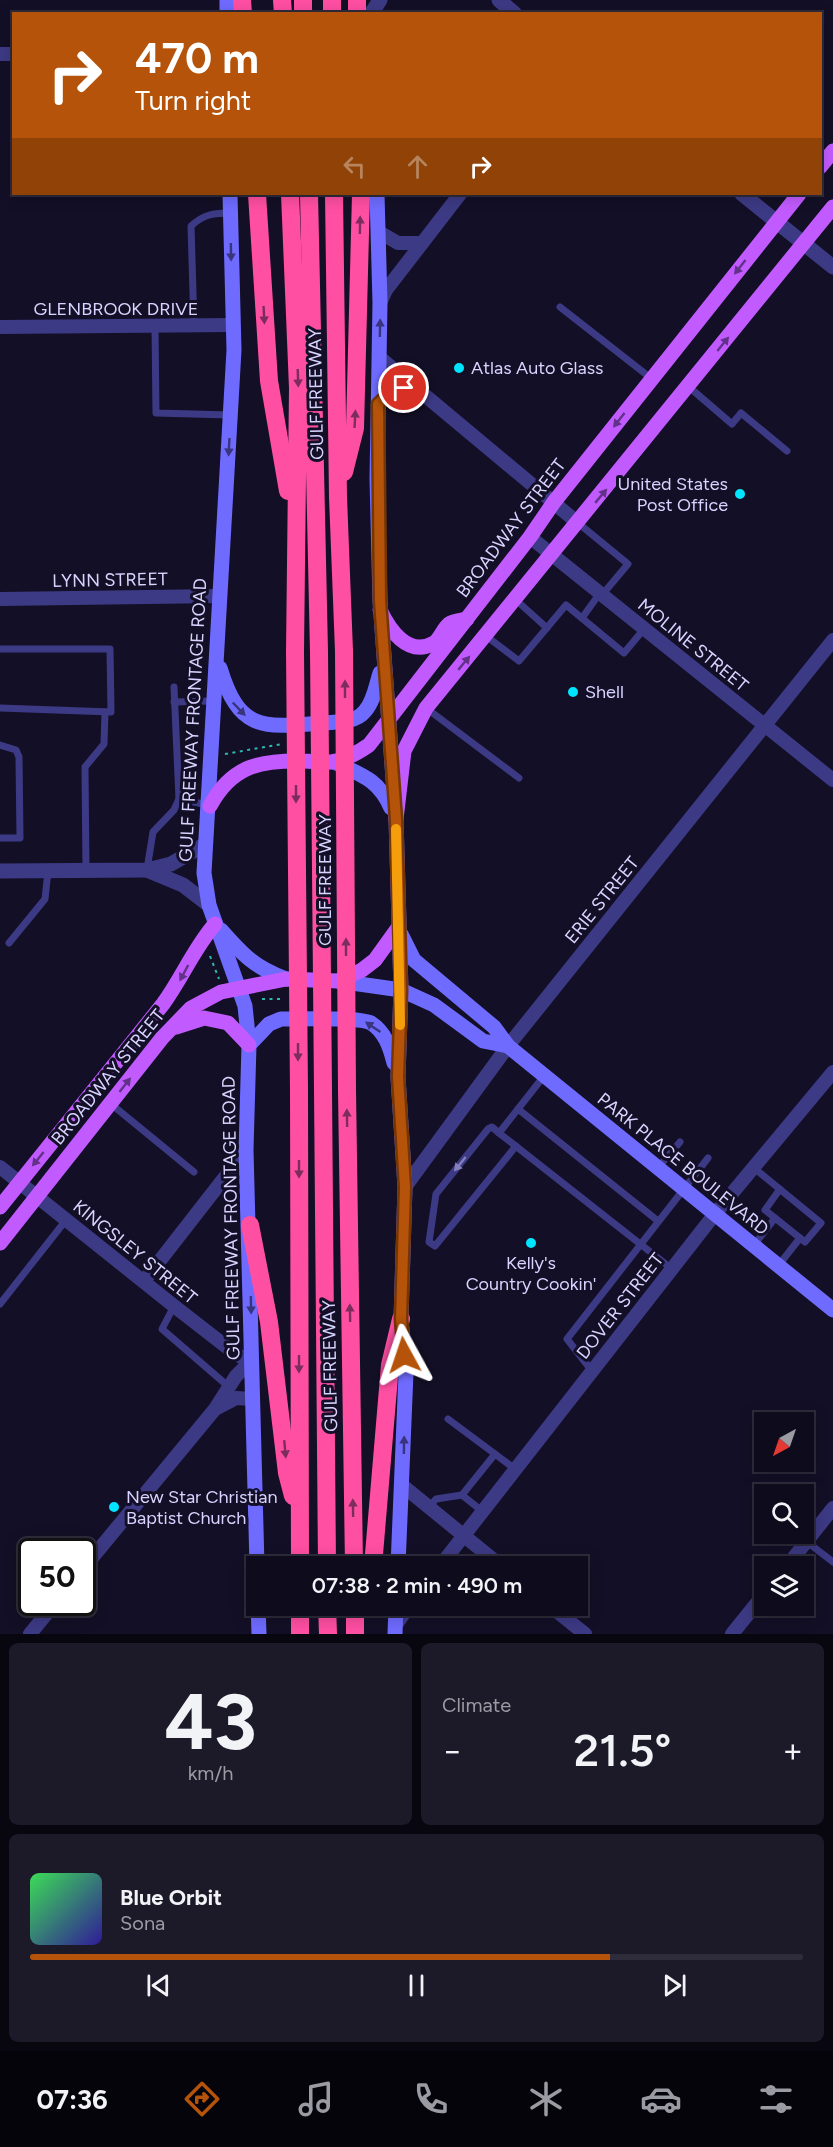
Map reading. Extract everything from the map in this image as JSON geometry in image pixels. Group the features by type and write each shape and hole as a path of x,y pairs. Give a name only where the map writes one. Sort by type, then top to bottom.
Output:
{"highway":[{"path":"257,195 269,381 296,531"},
{"name":"GULF FREEWAY","path":"290,195 298,388 296,652 300,1556"},
{"name":"GULF FREEWAY","path":"309,195 319,652 327,1556"},
{"name":"GULF FREEWAY","path":"334,195 338,497 344,651 354,1556"},
{"path":"338,497 355,428 361,195"},
{"path":"250,1225 269,1322 287,1473 299,1519"},
{"path":"374,1556 390,1365 401,1319"},
{"path":"300,1616 300,1634"},
{"path":"327,1616 328,1634"},
{"path":"354,1616 355,1633"},
{"path":"355,1633 360,1616"}],"main road":[{"path":"822,165 833,152"},
{"name":"GULF FREEWAY FRONTAGE ROAD","path":"231,195 234,350 210,806 204,845 209,905 240,988 245,1006 249,1045 246,1150 250,1225 257,1556"},
{"path":"377,195 380,303 378,404 380,610 382,664 396,819 401,990 398,1077 405,1187 401,1319 406,1373 399,1556"},
{"name":"BROADWAY STREET","path":"210,806 218,792 247,768 268,760 334,762 354,755 369,745 530,537 554,501 798,195"},
{"path":"396,819 404,752 426,708 552,556 833,207"},
{"path":"380,610 390,631 410,645 435,642 449,624 467,619"},
{"path":"217,656 234,705 247,717 264,725 278,727 347,721 363,714 372,698 382,664"},
{"path":"334,762 368,778 384,791 396,819"},
{"path":"215,924 244,957 261,969 286,979"},
{"name":"BROADWAY STREET","path":"0,1207 180,982 198,943 215,924"},
{"name":"BROADWAY STREET","path":"0,1243 162,1038 191,1008 221,992 286,979 338,981 362,970 375,960 398,928"},
{"name":"PARK PLACE BOULEVARD","path":"398,928 414,960 494,1027 508,1046 682,1190 833,1310"},
{"name":"PARK PLACE BOULEVARD","path":"338,981 401,990 434,1005 483,1041 508,1046"},
{"path":"162,1038 180,1025 204,1018 228,1023 249,1045 268,1024 281,1019 368,1022 381,1031 390,1046 398,1077"},
{"path":"258,1616 259,1634"}],"street":[{"path":"499,0 513,12"},
{"path":"380,303 386,290 459,195"},
{"path":"743,195 833,267"},
{"path":"379,232 398,243 422,243"},
{"name":"GLENBROOK DRIVE","path":"0,327 232,325"},
{"path":"379,357 578,522"},
{"path":"378,404 395,390 418,389"},
{"name":"MOLINE STREET","path":"530,537 833,780"},
{"name":"LYNN STREET","path":"0,600 220,596"},
{"name":"ERIE STREET","path":"405,1187 508,1046 833,640"},
{"path":"0,871 147,870 171,864 204,845"},
{"path":"147,870 183,885 209,905"},
{"name":"DOVER STREET","path":"447,1556 714,1215 833,1072"},
{"path":"144,1281 246,1150"},
{"name":"KINGSLEY STREET","path":"0,1167 237,1355 252,1361"},
{"path":"96,1553 252,1361"},
{"path":"215,1409 236,1398 253,1399"},
{"path":"403,1486 489,1556"},
{"path":"814,1532 833,1509"},
{"path":"795,1556 804,1544"},
{"path":"732,1634 754,1607"},
{"path":"30,1634 45,1616"},
{"path":"395,1630 403,1616"},
{"path":"563,1616 585,1634"}],"lane":[{"path":"194,326 191,226 201,217 213,213 231,213"},
{"path":"560,307 651,379"},
{"path":"155,327 156,413 230,415"},
{"path":"689,387 732,424 741,413 787,451"},
{"path":"578,522 628,564 582,618"},
{"path":"516,600 547,628"},
{"path":"486,636 519,661 566,605 624,652 644,629"},
{"path":"0,649 110,649 111,712 0,708"},
{"path":"147,870 153,832 174,810 178,799 174,687"},
{"path":"174,702 215,700"},
{"path":"426,708 519,778"},
{"path":"86,871 86,767 104,744 105,712"},
{"path":"0,745 16,750 19,757 20,838 0,838"},
{"path":"178,799 210,806"},
{"path":"9,943 45,899 48,871"},
{"path":"499,1133 544,1076"},
{"path":"111,1104 194,1172"},
{"path":"518,1109 658,1221"},
{"path":"516,1146 435,1246 429,1242 436,1194 492,1127 672,1269"},
{"path":"657,1169 680,1142"},
{"path":"592,1371 567,1340 708,1158"},
{"path":"754,1168 780,1189 821,1223 806,1242 765,1210 780,1189"},
{"path":"753,1246 775,1218"},
{"path":"0,1304 66,1220"},
{"path":"778,1266 800,1238"},
{"path":"174,1306 162,1329 229,1387"},
{"path":"448,1419 515,1469"},
{"path":"429,1507 436,1499 462,1495 495,1454"},
{"path":"462,1495 482,1511"},
{"path":"810,1544 833,1562"}],"path":[{"path":"208,952 220,983"}],"slow traffic":[{"path":"396,829 400,1025"}],"place":[{"name":"Atlas Auto Glass","path":"459,368"},
{"name":"United States Post Office","path":"740,494"},
{"name":"Shell","path":"573,692"},
{"name":"Kelly's Country Cookin'","path":"531,1243"},
{"name":"New Star Christian Baptist Church","path":"114,1507"}],"route":[{"path":"404,388 392,391 378,404 377,478 382,664 396,819 401,990 398,1077 405,1187 401,1319 404,1355"}]}
